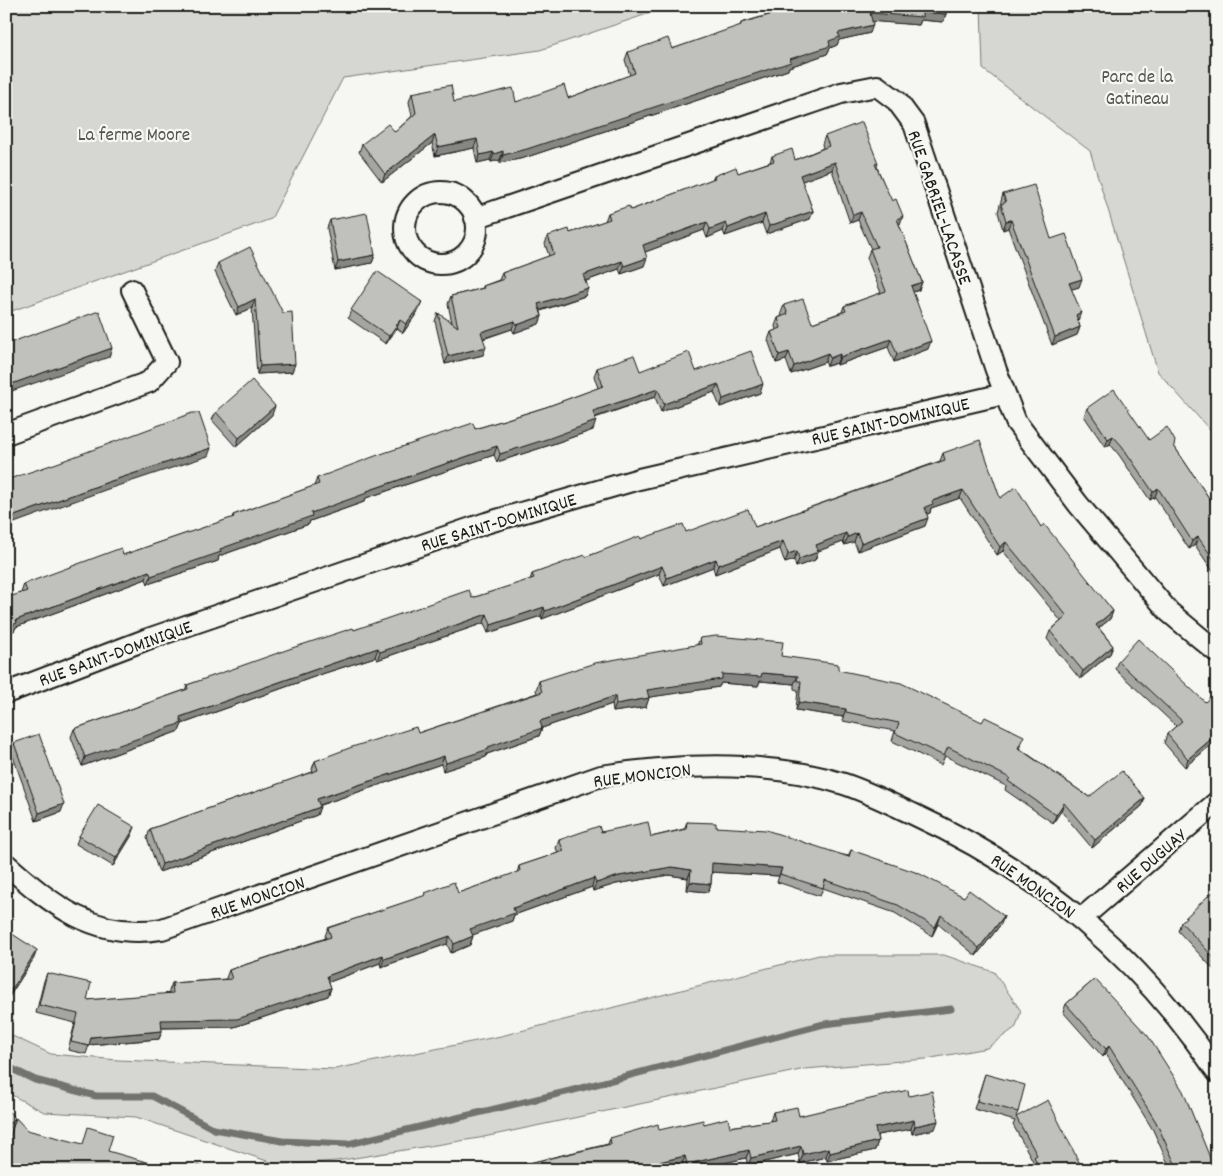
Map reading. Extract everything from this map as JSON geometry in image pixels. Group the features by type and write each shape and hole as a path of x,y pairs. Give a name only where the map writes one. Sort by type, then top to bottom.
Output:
{"street":[{"name":"RUE GABRIEL-LACASSE","path":"475,218 841,92 878,86 897,101 914,124 1004,394 1016,422 1078,504 1169,612 1217,652"},
{"path":"6,434 149,382 167,362 132,290"},
{"name":"RUE SAINT-DOMINIQUE","path":"6,693 145,640 524,511 639,479 1004,394"},
{"name":"RUE MONCION","path":"6,864 58,907 86,922 113,930 138,934 162,930 601,776 676,767 724,767 813,777 844,784 951,832 1054,896 1082,918 1163,1000 1217,1072"},
{"name":"RUE DUGUAY","path":"1082,918 1217,802"}],"green space":[{"name":"La ferme Moore","path":"6,6 671,6 540,50 343,78 271,219 6,313"},
{"name":"Parc de la Gatineau","path":"981,6 1217,6 1217,438 1158,372 1090,151 983,69"},
{"path":"819,955 944,955 994,972 1021,1011 1016,1027 987,1048 926,1059 805,1069 479,1138 336,1161 279,1165 136,1117 44,1112 6,1092 6,1033 51,1054 118,1060 335,1069 501,1036"}],"building":[{"path":"785,6 946,6 946,14 922,12 922,17 870,13 873,25 838,33 840,37 829,41 830,46 790,59 791,62 527,149 503,155 503,151 480,155 477,139 438,147 435,135 385,174 362,144 388,124 395,132 416,113 412,93 451,85 454,102 513,88 516,102 564,85 568,98 635,73 628,52 668,38 672,49 741,25 741,23 787,10"},
{"path":"862,122 878,163 875,164 892,201 896,199 903,216 897,219 922,282 911,286 931,341 897,354 891,339 840,357 840,354 830,358 828,353 794,366 789,352 779,355 771,332 781,328 778,318 788,314 784,305 803,299 812,323 846,311 844,306 886,291 870,249 877,247 861,212 853,215 835,162 800,175 813,211 769,226 765,214 728,228 726,223 710,229 707,222 643,245 647,258 624,266 622,261 583,275 588,288 538,304 542,316 517,325 515,321 481,332 486,347 448,356 438,313 458,327 451,296 484,288 483,286 504,279 502,273 554,254 548,236 569,229 570,233 610,219 608,213 629,206 631,210 715,178 714,176 736,167 738,173 774,161 772,156 792,149 795,160 829,146 825,136"},
{"path":"1034,185 1051,239 1066,234 1082,279 1069,283 1081,312 1076,315 1080,327 1055,337 1011,220 1006,221 1001,204 1006,202 1003,194"},
{"path":"367,213 375,255 338,262 330,220"},
{"path":"250,247 283,313 292,312 295,364 260,366 255,299 239,307 218,263"},
{"path":"377,271 422,302 406,324 400,320 389,336 351,310"},
{"path":"99,311 112,348 6,386 6,344"},
{"path":"751,351 763,384 723,399 718,384 664,404 658,389 593,411 596,421 550,438 500,454 497,446 367,491 367,493 311,513 312,516 220,549 221,552 151,576 149,571 16,620 17,623 6,627 6,598 27,591 24,584 121,548 123,555 234,517 233,515 319,484 317,478 378,455 473,423 475,429 546,407 603,386 597,368 634,355 640,371 689,352 696,371"},
{"path":"252,380 275,406 239,438 216,412"},
{"path":"1114,389 1149,440 1167,427 1175,441 1174,446 1217,510 1217,564 1198,537 1192,541 1158,488 1153,492 1122,446 1113,436 1108,439 1087,408"},
{"path":"192,413 199,413 211,448 108,482 6,519 6,480"},
{"path":"980,440 1000,498 1016,487 1041,527 1044,524 1113,611 1096,625 1113,646 1083,671 1050,631 1067,616 1006,542 1000,547 963,490 932,501 933,504 925,507 928,518 861,543 857,533 848,537 846,533 816,545 818,552 799,559 797,551 788,554 783,541 718,565 716,559 667,578 662,566 545,611 544,607 491,625 487,614 380,652 378,648 180,717 182,723 85,757 74,729 188,689 187,685 292,648 353,628 354,630 469,590 472,598 534,578 532,574 585,555 586,557 640,536 641,539 683,524 686,532 748,509 755,527 945,460 943,453"},
{"path":"716,636 783,642 781,656 838,664 838,670 901,683 982,722 985,717 1024,736 1018,748 1089,797 1122,771 1145,798 1095,840 1064,803 1056,815 1008,781 1010,778 948,747 944,756 895,733 899,723 846,712 846,709 799,702 801,681 797,681 798,676 762,673 761,677 722,674 722,679 647,690 649,698 616,704 615,696 540,721 542,728 488,747 489,749 446,763 444,756 317,799 320,807 162,864 150,829 318,770 315,761 416,727 418,733 542,692 539,681 595,663 701,644 700,638"},
{"path":"1138,639 1205,702 1214,694 1217,698 1217,734 1188,759 1167,734 1182,721 1118,661"},
{"path":"39,734 64,804 39,813 14,743"},
{"path":"98,805 135,827 116,858 79,836"},
{"path":"648,822 651,837 686,829 687,822 716,823 716,827 766,830 849,857 851,850 918,873 964,897 969,890 1004,916 979,948 941,915 935,927 898,905 825,880 823,888 780,874 782,868 712,863 711,884 690,882 691,870 672,867 619,876 596,883 594,878 513,908 515,913 470,929 473,936 454,944 450,936 384,959 383,955 327,976 331,988 237,1019 161,1020 162,1031 91,1037 89,1046 71,1042 78,1014 39,1005 47,973 91,983 87,1000 173,993 172,983 232,979 229,970 331,937 328,928 426,895 425,893 454,882 458,893 520,871 519,866 564,851 559,840 599,826 601,832"},
{"path":"1217,889 1217,961 1181,922"},
{"path":"6,930 37,950 12,989 6,985"},
{"path":"1095,979 1148,1036 1183,1091 1215,1170 1178,1170 1156,1122 1109,1046 1106,1049 1066,1004"},
{"path":"985,1074 1025,1085 1018,1112 977,1101"},
{"path":"908,1090 909,1096 932,1091 938,1121 915,1126 914,1120 875,1128 878,1141 830,1153 829,1148 803,1154 801,1146 751,1158 749,1150 687,1164 685,1156 624,1170 509,1170 508,1168 611,1144 610,1138 658,1124 659,1130 703,1120 704,1124 728,1118 730,1127 775,1120 773,1112 797,1107 799,1116"},
{"path":"1048,1100 1083,1170 1040,1170 1034,1157 1037,1155 1016,1117"},
{"path":"6,1109 15,1118 6,1126"},
{"path":"16,1118 27,1130 83,1144 88,1127 113,1135 108,1151 174,1170 6,1170 6,1148"},
{"path":"197,1165 211,1170 195,1170"}],"waterway":[{"path":"6,1066 35,1080 96,1096 152,1096 214,1129 282,1141 348,1144 570,1091 824,1024 951,1009"}]}
